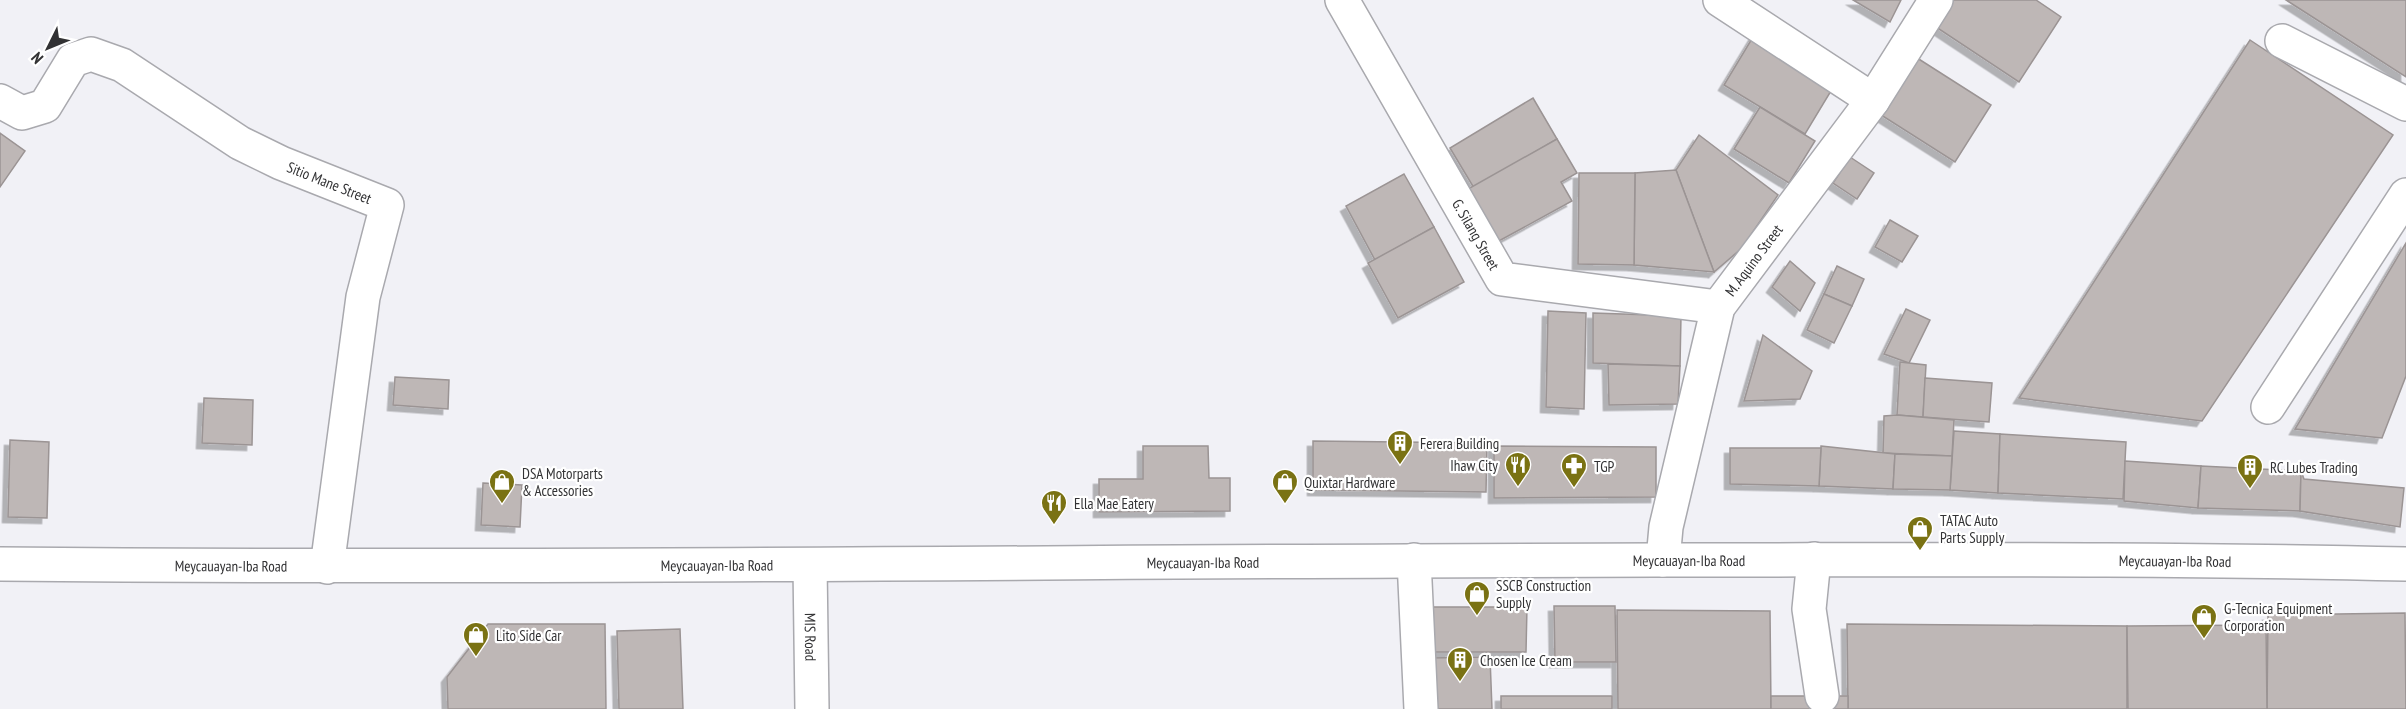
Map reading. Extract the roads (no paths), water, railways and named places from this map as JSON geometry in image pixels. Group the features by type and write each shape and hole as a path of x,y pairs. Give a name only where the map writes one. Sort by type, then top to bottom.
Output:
{"street":[{"name":"G. Silang Street","path":"1342,0 1502,279 1718,307"},
{"path":"1720,0 1873,100"},
{"name":"M. Aquino Street","path":"1663,560 1666,526 1718,307 1873,100 1936,0"},
{"path":"2282,41 2406,104"},
{"name":"Sitio Mane Street","path":"0,101 22,113 45,106 73,60 91,54 122,65 240,143 281,163 387,205 363,297 327,567"},
{"path":"2268,407 2406,195"},
{"path":"1814,559 1809,609 1822,696"},
{"name":"Meycauayan-Iba Road","path":"0,564 327,567 1814,559 2198,559 2406,564"},
{"path":"1414,560 1421,709"},
{"name":"MIS Road","path":"810,565 812,709"}],"place":[{"name":"Ferera Building","path":"1400,466"},
{"name":"Ihaw City","path":"1518,488"},
{"name":"TGP","path":"1574,489"},
{"name":"RC Lubes Trading","path":"2250,490"},
{"name":"DSA Motorparts & Accessories","path":"502,505"},
{"name":"Quixtar Hardware","path":"1285,505"},
{"name":"Ella Mae Eatery","path":"1054,526"},
{"name":"TATAC Auto Parts Supply","path":"1920,552"},
{"name":"SSCB Construction Supply","path":"1477,617"},
{"name":"G-Tecnica Equipment Corporation","path":"2204,640"},
{"name":"Lito Side Car","path":"476,658"},
{"name":"Chosen Ice Cream","path":"1460,683"}]}
